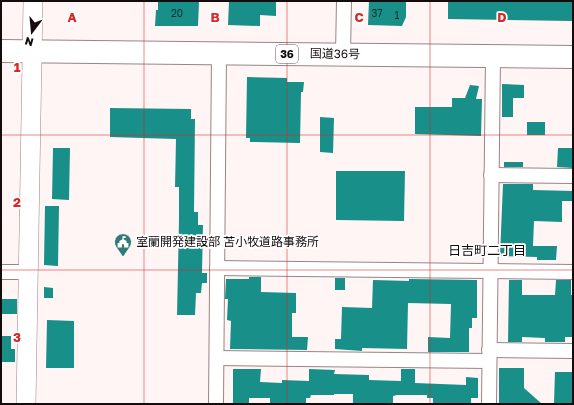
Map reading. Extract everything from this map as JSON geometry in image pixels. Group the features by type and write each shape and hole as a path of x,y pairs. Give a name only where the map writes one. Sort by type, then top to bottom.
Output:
{"highway":[{"name":"国道36号","path":"1,51 573,57"}],"street":[{"path":"26,404 33,1"},
{"path":"343,54 344,1"},
{"path":"216,404 219,53"},
{"path":"489,404 492,56"},
{"path":"491,175 573,176"},
{"path":"217,268 573,272"},
{"path":"1,272 28,272"},
{"path":"217,358 489,355 573,351"}],"building":[{"path":"158,1 199,1 198,26 155,26"},
{"path":"229,1 276,1 276,16 260,15 260,26 228,25"},
{"path":"369,1 406,1 406,17 402,26 368,25"},
{"path":"448,1 572,1 572,21 448,19"},
{"path":"247,77 287,78 287,82 304,82 303,92 301,92 300,143 250,142 250,138 246,138"},
{"path":"502,84 524,85 524,98 513,98 513,117 502,117"},
{"path":"470,85 479,86 476,99 482,99 481,136 415,134 415,107 452,107 452,98 465,98"},
{"path":"110,108 191,109 191,119 195,119 194,212 198,212 198,225 203,225 202,273 207,273 207,283 202,283 201,293 196,293 195,315 177,315 179,187 175,187 176,139 110,137"},
{"path":"320,117 334,118 333,153 320,152"},
{"path":"527,122 545,122 545,135 527,135"},
{"path":"53,148 70,148 69,200 52,199"},
{"path":"558,148 573,148 573,168 557,167"},
{"path":"504,162 523,162 523,167 504,167"},
{"path":"336,171 405,171 404,221 336,220"},
{"path":"503,184 533,184 533,190 573,191 573,201 562,201 562,222 534,221 533,246 557,246 556,260 537,260 537,257 500,256"},
{"path":"45,206 59,206 58,266 44,265"},
{"path":"249,277 261,277 261,292 296,293 296,313 292,313 292,337 308,337 307,350 230,349 231,321 227,320 228,299 225,299 226,279 249,279"},
{"path":"335,278 345,278 345,290 335,290"},
{"path":"409,279 477,280 477,318 472,318 472,328 469,328 469,352 428,352 428,337 450,338 451,304 408,303 407,349 362,348 362,351 335,349 335,339 341,339 342,307 372,308 373,280 409,281"},
{"path":"509,280 522,280 522,295 555,295 556,280 571,280 571,295 573,295 573,337 565,337 565,342 545,342 545,338 522,337 522,342 508,342"},
{"path":"44,287 53,288 53,298 44,298"},
{"path":"1,299 17,299 17,314 1,314"},
{"path":"47,320 74,321 74,368 46,368"},
{"path":"1,336 11,336 11,349 15,349 15,362 1,362"},
{"path":"499,368 524,368 524,388 542,404 499,404"},
{"path":"233,369 261,369 260,382 282,383 282,380 309,381 309,369 335,370 334,374 369,375 369,380 401,381 401,369 415,369 415,383 466,385 466,377 478,378 478,398 471,398 471,404 433,404 433,398 427,398 427,395 397,395 393,396 393,404 353,404 353,394 334,394 311,395 310,398 306,398 306,404 270,404 270,398 249,398 249,404 233,404"},
{"path":"555,372 573,372 573,404 554,403"}],"place":[{"name":"室蘭開発建設部 苫小牧道路事務所","path":"123,257"}],"district":[{"name":"日吉町二丁目","path":"487,250"}]}
